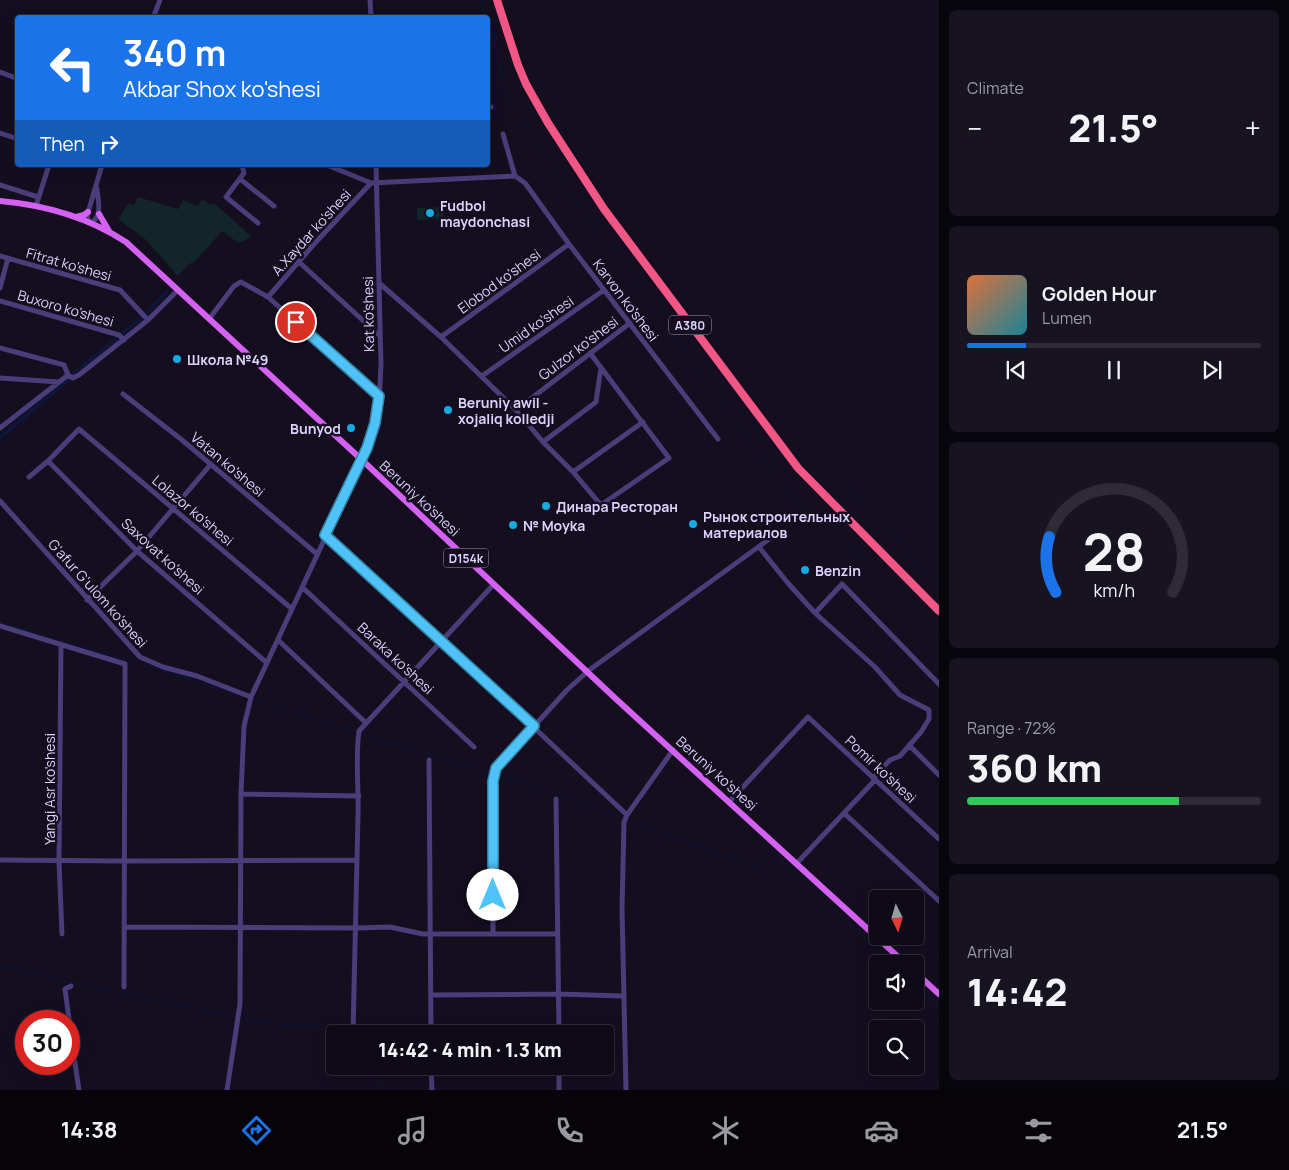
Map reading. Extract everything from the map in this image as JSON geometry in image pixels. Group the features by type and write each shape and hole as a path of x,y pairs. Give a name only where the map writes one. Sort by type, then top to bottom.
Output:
{"highway":[{"name":"A380","path":"497,0 515,59 526,84 548,123 604,208 798,468 939,611"}],"main road":[{"name":"Beruniy ko'shesi","path":"0,201 36,206 74,217 110,232 126,242 672,750 896,955"},
{"path":"74,217 88,212"},
{"path":"99,214 110,232"},
{"path":"924,980 939,994"}],"street":[{"path":"154,15 160,0"},
{"path":"370,0 371,15"},
{"path":"0,72 15,78"},
{"path":"0,133 15,138"},
{"path":"332,167 374,183 515,176 503,134"},
{"path":"36,206 48,167"},
{"path":"96,186 99,214 97,219 90,223 87,216 101,167"},
{"path":"242,167 244,173 226,197 258,223"},
{"name":"Kat ko'shesi","path":"227,1090 240,1009 241,794 244,726 251,697 325,535 362,460 375,423 379,396 380,336 374,183 376,167"},
{"name":"Karvon ko'shesi","path":"515,176 525,184 718,439"},
{"path":"240,179 274,206"},
{"name":"A.Xaydar ko'shesi","path":"268,297 298,262 374,183"},
{"path":"0,185 38,197"},
{"name":"Elobod ko'shesi","path":"442,336 569,244"},
{"name":"Fitrat ko'shesi","path":"0,256 120,290 148,320"},
{"path":"0,288 8,258"},
{"path":"298,262 380,336"},
{"path":"209,319 234,286 241,282 268,297 379,396"},
{"path":"379,283 442,336 516,410 601,505 669,458 590,353"},
{"path":"68,376 73,378 79,375 124,340 148,320 178,290"},
{"name":"Umid ko'shesi","path":"482,376 604,290"},
{"name":"Buxoro ko'shesi","path":"0,301 119,335 124,340"},
{"name":"Gulzor ko'shesi","path":"516,410 630,323"},
{"path":"0,348 64,365 68,376"},
{"path":"543,442 596,402 601,367"},
{"path":"0,428 3,422 68,376"},
{"path":"0,378 59,382"},
{"name":"Vatan ko'shesi","path":"123,394 211,464 317,554"},
{"path":"573,472 643,422"},
{"name":"Lolazor ko'shesi","path":"48,461 79,429 292,609"},
{"path":"29,476 48,461"},
{"name":"Saxovat ko'shesi","path":"48,461 137,551 267,663"},
{"path":"87,600 137,551 175,509 211,464"},
{"name":"G'afur G'ulom ko'shesi","path":"0,500 87,600 140,657 163,667 197,676 251,697"},
{"path":"493,933 493,781 496,768 567,690 588,671 776,534"},
{"path":"325,535 534,726 627,815"},
{"path":"759,547 814,613 875,668 900,695 929,710 929,719 921,732 900,756 890,760 845,814 796,864"},
{"path":"353,1025 359,796 357,741 359,731 494,584"},
{"path":"814,613 842,584 939,684"},
{"name":"Baraka ko'shesi","path":"302,587 474,747"},
{"path":"0,626 125,664 124,987"},
{"path":"278,640 366,722"},
{"name":"Yangi Asr ko'shesi","path":"61,644 59,861 62,934"},
{"name":"Pomir ko'shesi","path":"729,802 808,717 939,838"},
{"path":"909,745 939,775"},
{"path":"626,1090 622,899 624,822 672,750"},
{"path":"429,760 430,1025"},
{"path":"241,794 359,796"},
{"path":"556,799 559,1025"},
{"path":"845,814 939,901"},
{"path":"0,860 124,862 357,860"},
{"path":"124,926 390,927 423,934 557,934"},
{"path":"68,1010 65,989 71,986"},
{"path":"431,996 559,994 623,996"},
{"path":"77,1075 79,1090"},
{"path":"431,1075 432,1090"},
{"path":"558,1090 559,1075"}],"green space":[{"path":"138,197 178,209 183,200 197,206 202,200 210,204 214,203 252,237 238,243 222,231 193,264 190,263 178,276 146,240 118,219 129,203 134,205"},
{"name":"Fudbol maydonchasi","path":"443,207 443,219 417,220 417,208"}],"waterway":[{"path":"480,0 485,15"},
{"path":"490,31 507,98 607,245 794,500 844,535"},
{"path":"146,314 167,291"},
{"path":"121,334 141,319"},
{"path":"72,375 116,339"},
{"path":"0,438 69,379"},
{"path":"846,486 859,499 884,517 912,562 939,585"},
{"path":"846,538 872,572 939,641"},
{"path":"0,622 248,698"},
{"path":"254,700 351,731"},
{"path":"361,734 491,773"},
{"path":"497,775 621,817"},
{"path":"628,820 757,867 771,849 789,868 884,955"},
{"path":"0,966 236,1016"},
{"path":"924,991 939,1005"},
{"path":"240,1017 290,1026 318,1026 326,1032"},
{"path":"372,1075 387,1090"}],"place":[{"name":"Fudbol maydonchasi","path":"430,213"},
{"name":"Школа №49","path":"177,359"},
{"name":"Beruniy awil - xojaliq kolledji","path":"448,410"},
{"name":"Bunyod","path":"351,428"},
{"name":"Динара Ресторан","path":"546,506"},
{"name":"Рынок строительных материалов","path":"693,524"},
{"name":"№ Moyka","path":"513,525"},
{"name":"Benzin","path":"805,570"}],"route":[{"path":"296,322 379,396 375,423 367,448 325,535 534,726 496,768 493,781 493,895"}]}
